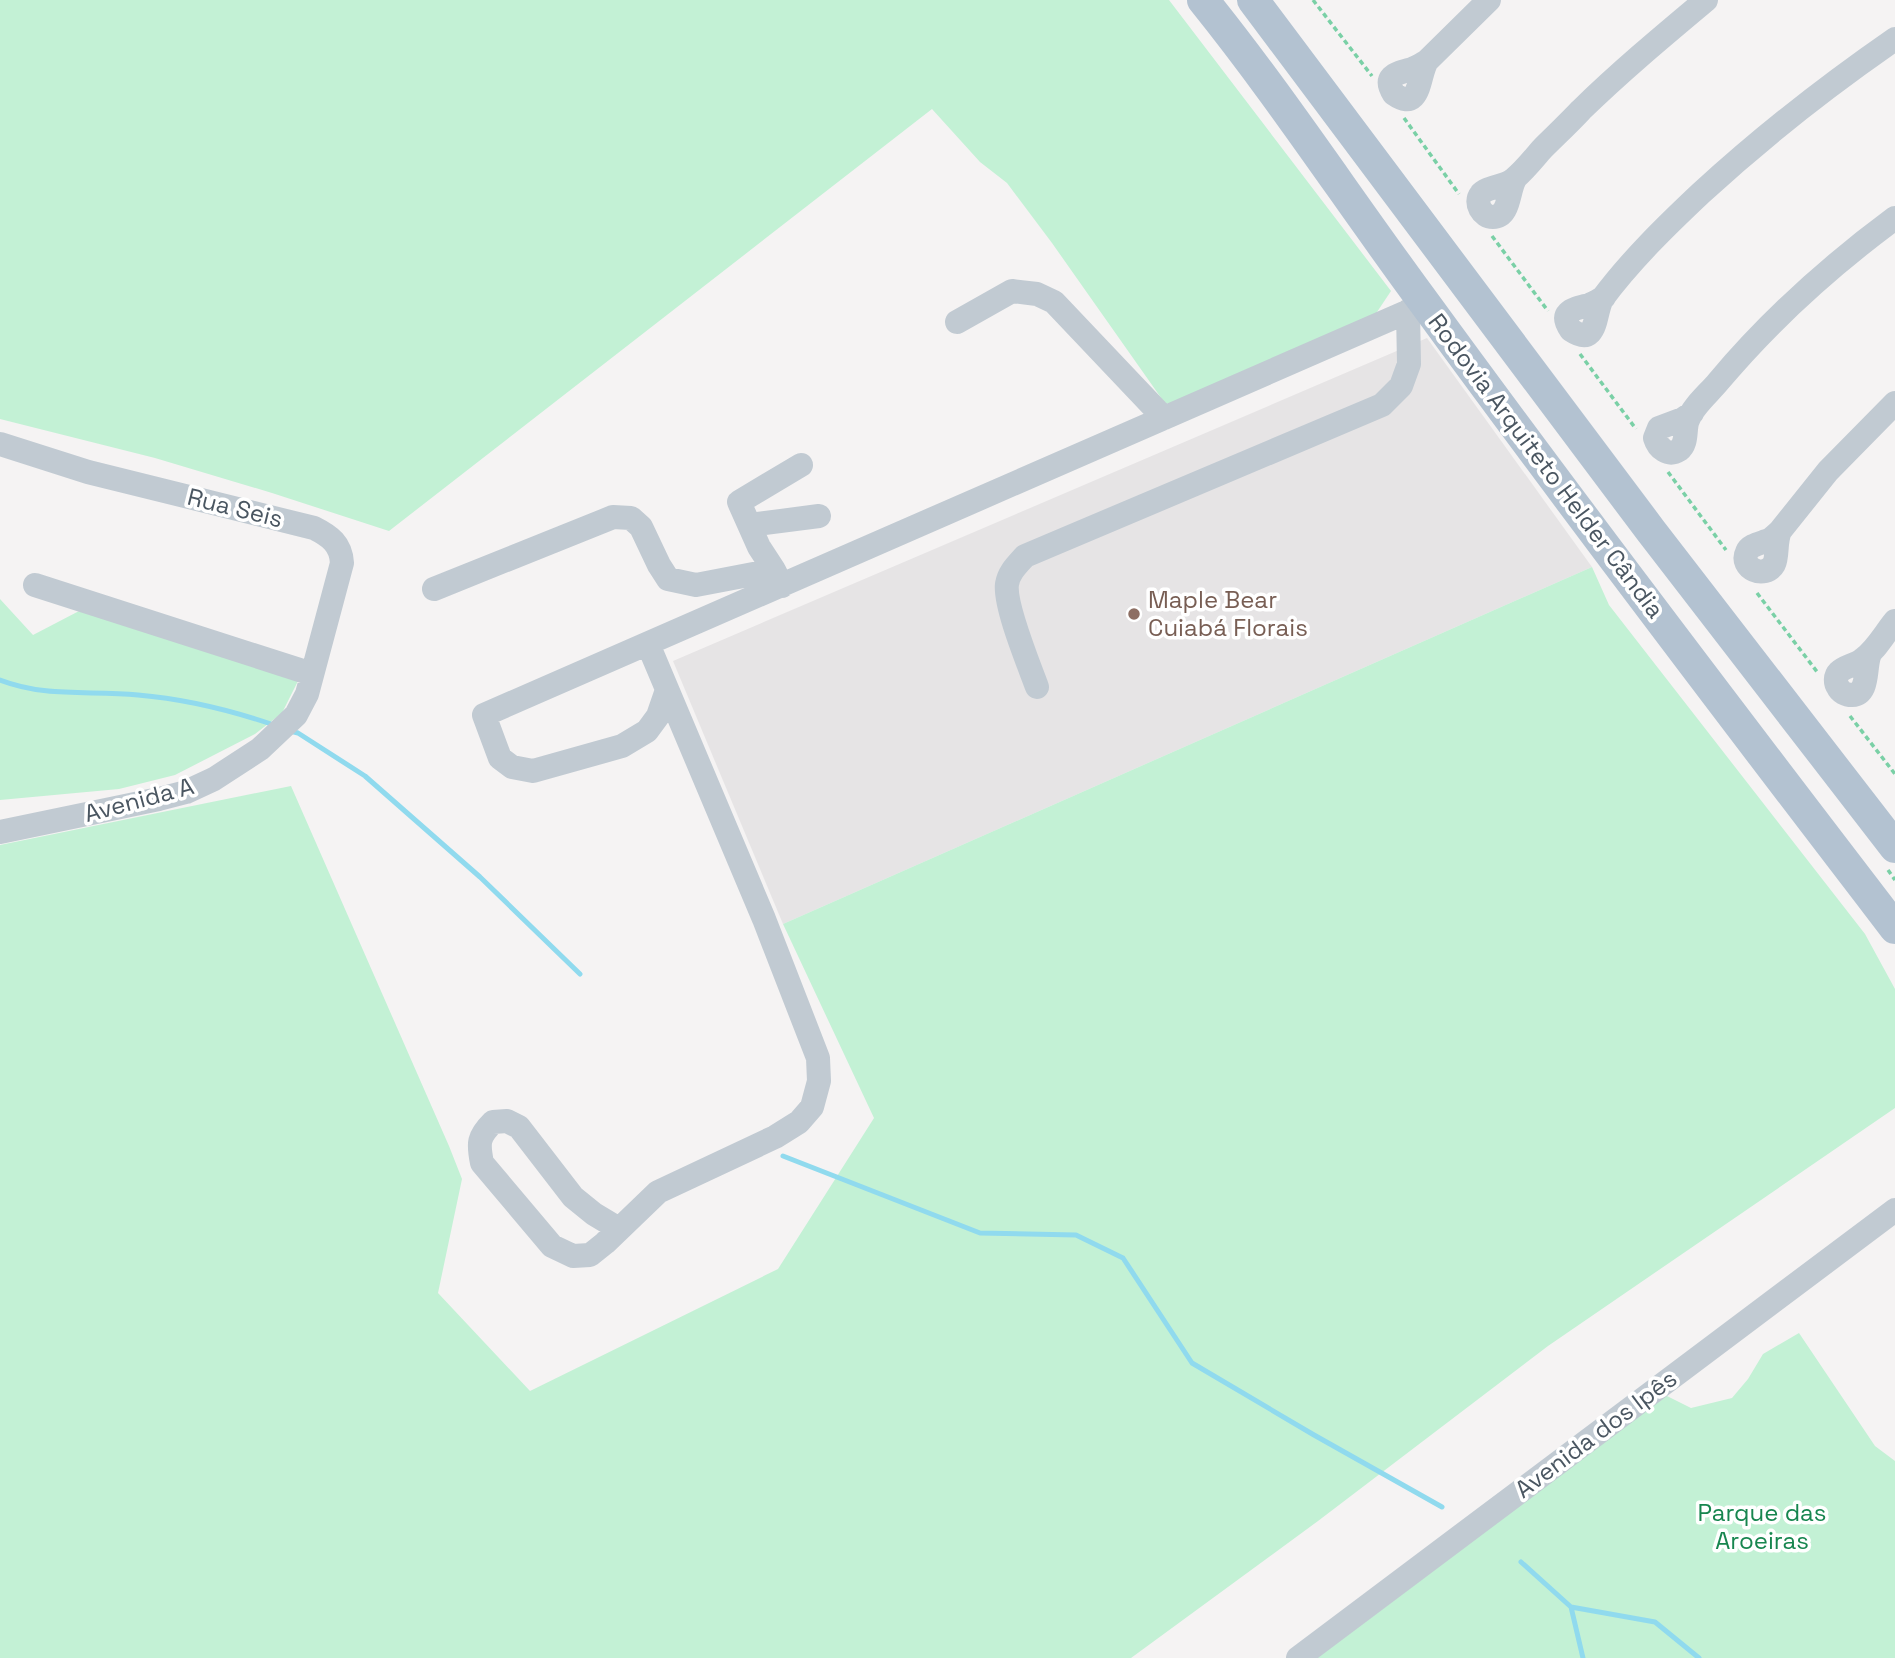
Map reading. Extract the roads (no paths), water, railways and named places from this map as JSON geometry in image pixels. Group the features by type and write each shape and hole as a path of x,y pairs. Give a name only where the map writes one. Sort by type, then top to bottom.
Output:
{"main road":[{"name":"Rodovia Arquiteto Helder Cândia","path":"1203,0 1244,51 1417,308 1613,557 1895,928"},
{"name":"Rodovia Arquiteto Helder Cândia","path":"1253,0 1651,531 1895,847"}],"street":[{"path":"1427,61 1489,0"},
{"path":"1515,178 1603,89 1706,0"},
{"path":"1604,297 1638,256 1721,175 1820,93 1895,39"},
{"path":"1692,413 1762,331 1834,267 1895,218"},
{"path":"957,322 1012,291 1037,294 1054,302 1164,418"},
{"path":"667,690 658,716 647,731 622,746 533,771 512,767 500,758 484,715 648,644 778,578 1164,418 1417,308"},
{"path":"1037,687 1014,622 1007,587 1012,570 1025,556 1382,405 1401,386 1409,364 1417,308"},
{"path":"1780,531 1828,471 1895,402"},
{"name":"Rua Seis","path":"0,444 88,471 314,528 329,536 338,546 342,563 313,674"},
{"path":"778,578 759,547 739,502 801,464"},
{"path":"750,525 819,516"},
{"path":"434,589 613,517 631,518 640,527 668,579 696,586 778,578"},
{"path":"35,585 313,674"},
{"path":"1870,654 1895,621"},
{"path":"619,1229 573,1197 519,1127 507,1121 493,1122 481,1135 479,1150 482,1163 552,1246 573,1256 590,1255 605,1243 658,1192 775,1137 799,1122 812,1107 819,1081 818,1058 764,919 648,644"},
{"name":"Avenida A","path":"0,832 159,799 186,792 214,779 260,749 296,715 307,694 313,674"},
{"name":"Avenida dos Ipês","path":"1298,1658 1895,1210"}],"waterway":[{"path":"0,680 17,686 52,691 173,699 274,725"},
{"path":"290,731 298,733 365,776 480,877 580,974"},
{"path":"783,1156 980,1233 1076,1235 1123,1258 1192,1363 1442,1507"},
{"path":"1521,1562 1571,1607 1655,1622 1699,1658"},
{"path":"1571,1607 1583,1658"}],"place":[{"name":"Maple Bear Cuiabá Florais","path":"1134,614"}],"park label":[{"name":"Parque das Aroeiras","path":"1762,1527"}]}
